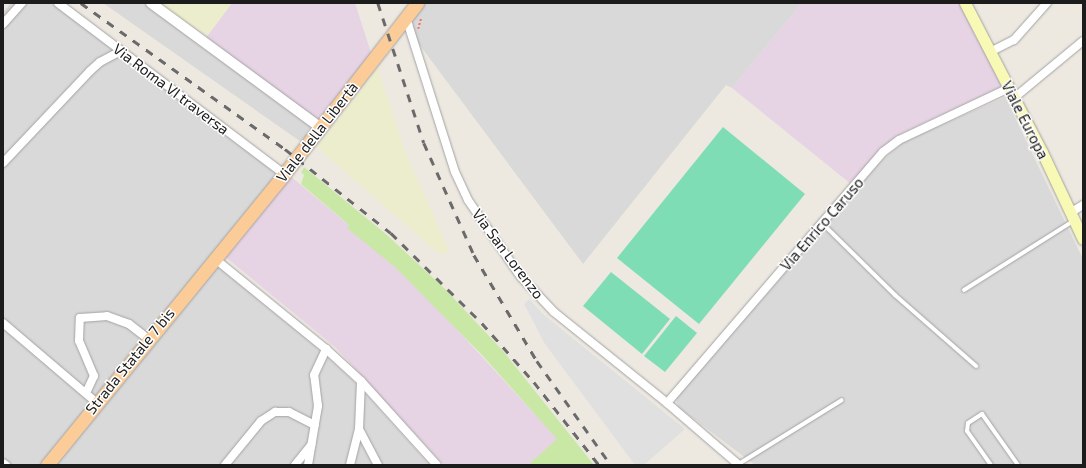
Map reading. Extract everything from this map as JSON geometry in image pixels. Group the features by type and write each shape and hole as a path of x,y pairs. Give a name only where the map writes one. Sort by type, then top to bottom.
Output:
{"main road":[{"name":"Viale Europa","path":"965,3 1012,93 1083,239"},
{"name":"Viale della Libertà","path":"214,258 321,128 401,24 420,8"},
{"name":"Strada Statale 7 bis","path":"47,465 214,258"}],"street":[{"path":"3,24 22,3"},
{"name":"Via Roma VI traversa","path":"58,3 284,174"},
{"path":"151,3 321,128"},
{"path":"990,52 1014,40 1047,3"},
{"path":"401,24 411,35"},
{"name":"Via San Lorenzo","path":"411,35 455,172 468,200 501,249 544,303 667,403 738,465"},
{"name":"Via Enrico Caruso","path":"667,403 883,152 900,140 1012,93 1083,41"},
{"path":"3,163 90,70 100,62 121,51"},
{"path":"1072,217 1083,205"},
{"path":"214,258 326,349 361,381 437,465"},
{"path":"86,393 94,376 79,341 80,318 107,316 129,324 148,339"},
{"path":"3,324 97,403"},
{"path":"308,465 318,406 314,375 326,349"},
{"path":"350,465 359,429 361,381"},
{"path":"224,465 261,421 275,412 289,412 315,425"},
{"path":"359,429 378,465"},
{"path":"295,465 313,442"}],"lane":[{"path":"964,290 1072,217"},
{"path":"822,223 895,295 976,366"},
{"path":"738,465 842,400"},
{"path":"991,465 967,431 968,423 982,414 1018,465"}],"path":[{"path":"411,35 420,27 420,8"}],"shaded area":[{"path":"11,3 63,3 284,169 42,465 3,465 3,12"},
{"path":"103,3 147,3 187,36 253,80 316,128 304,144"},
{"path":"232,3 355,3 372,56 320,123 204,40"},
{"path":"421,3 802,3 732,88 726,85 583,264 404,24"},
{"path":"802,3 961,3 1003,86 898,135 880,150 851,184 732,88"},
{"path":"1005,97 1083,259 1083,465 755,465 678,407 676,399 878,164 903,142"},
{"path":"289,175 399,267 558,439 528,465 444,465 335,347 223,255"},
{"path":"215,264 320,350 355,382 430,465 53,465"},
{"path":"529,299 543,314 685,429 644,465 635,465 545,344 524,304"}],"green space":[{"path":"160,3 232,3 208,35 178,18"},
{"path":"378,68 404,149 450,253 438,253 317,147"},
{"path":"723,127 805,194 699,324 617,258"},
{"path":"304,167 387,235 445,289 503,351 594,465 528,465 557,439 482,355 396,268 347,228 349,225 301,184 304,175 301,172"},
{"path":"611,272 670,319 642,354 583,306"},
{"path":"676,316 697,333 665,372 644,356"}],"railway":[{"path":"81,3 285,149 391,233 482,323 534,382 599,465"},
{"path":"378,3 424,143 474,255 537,361 611,465"}]}
